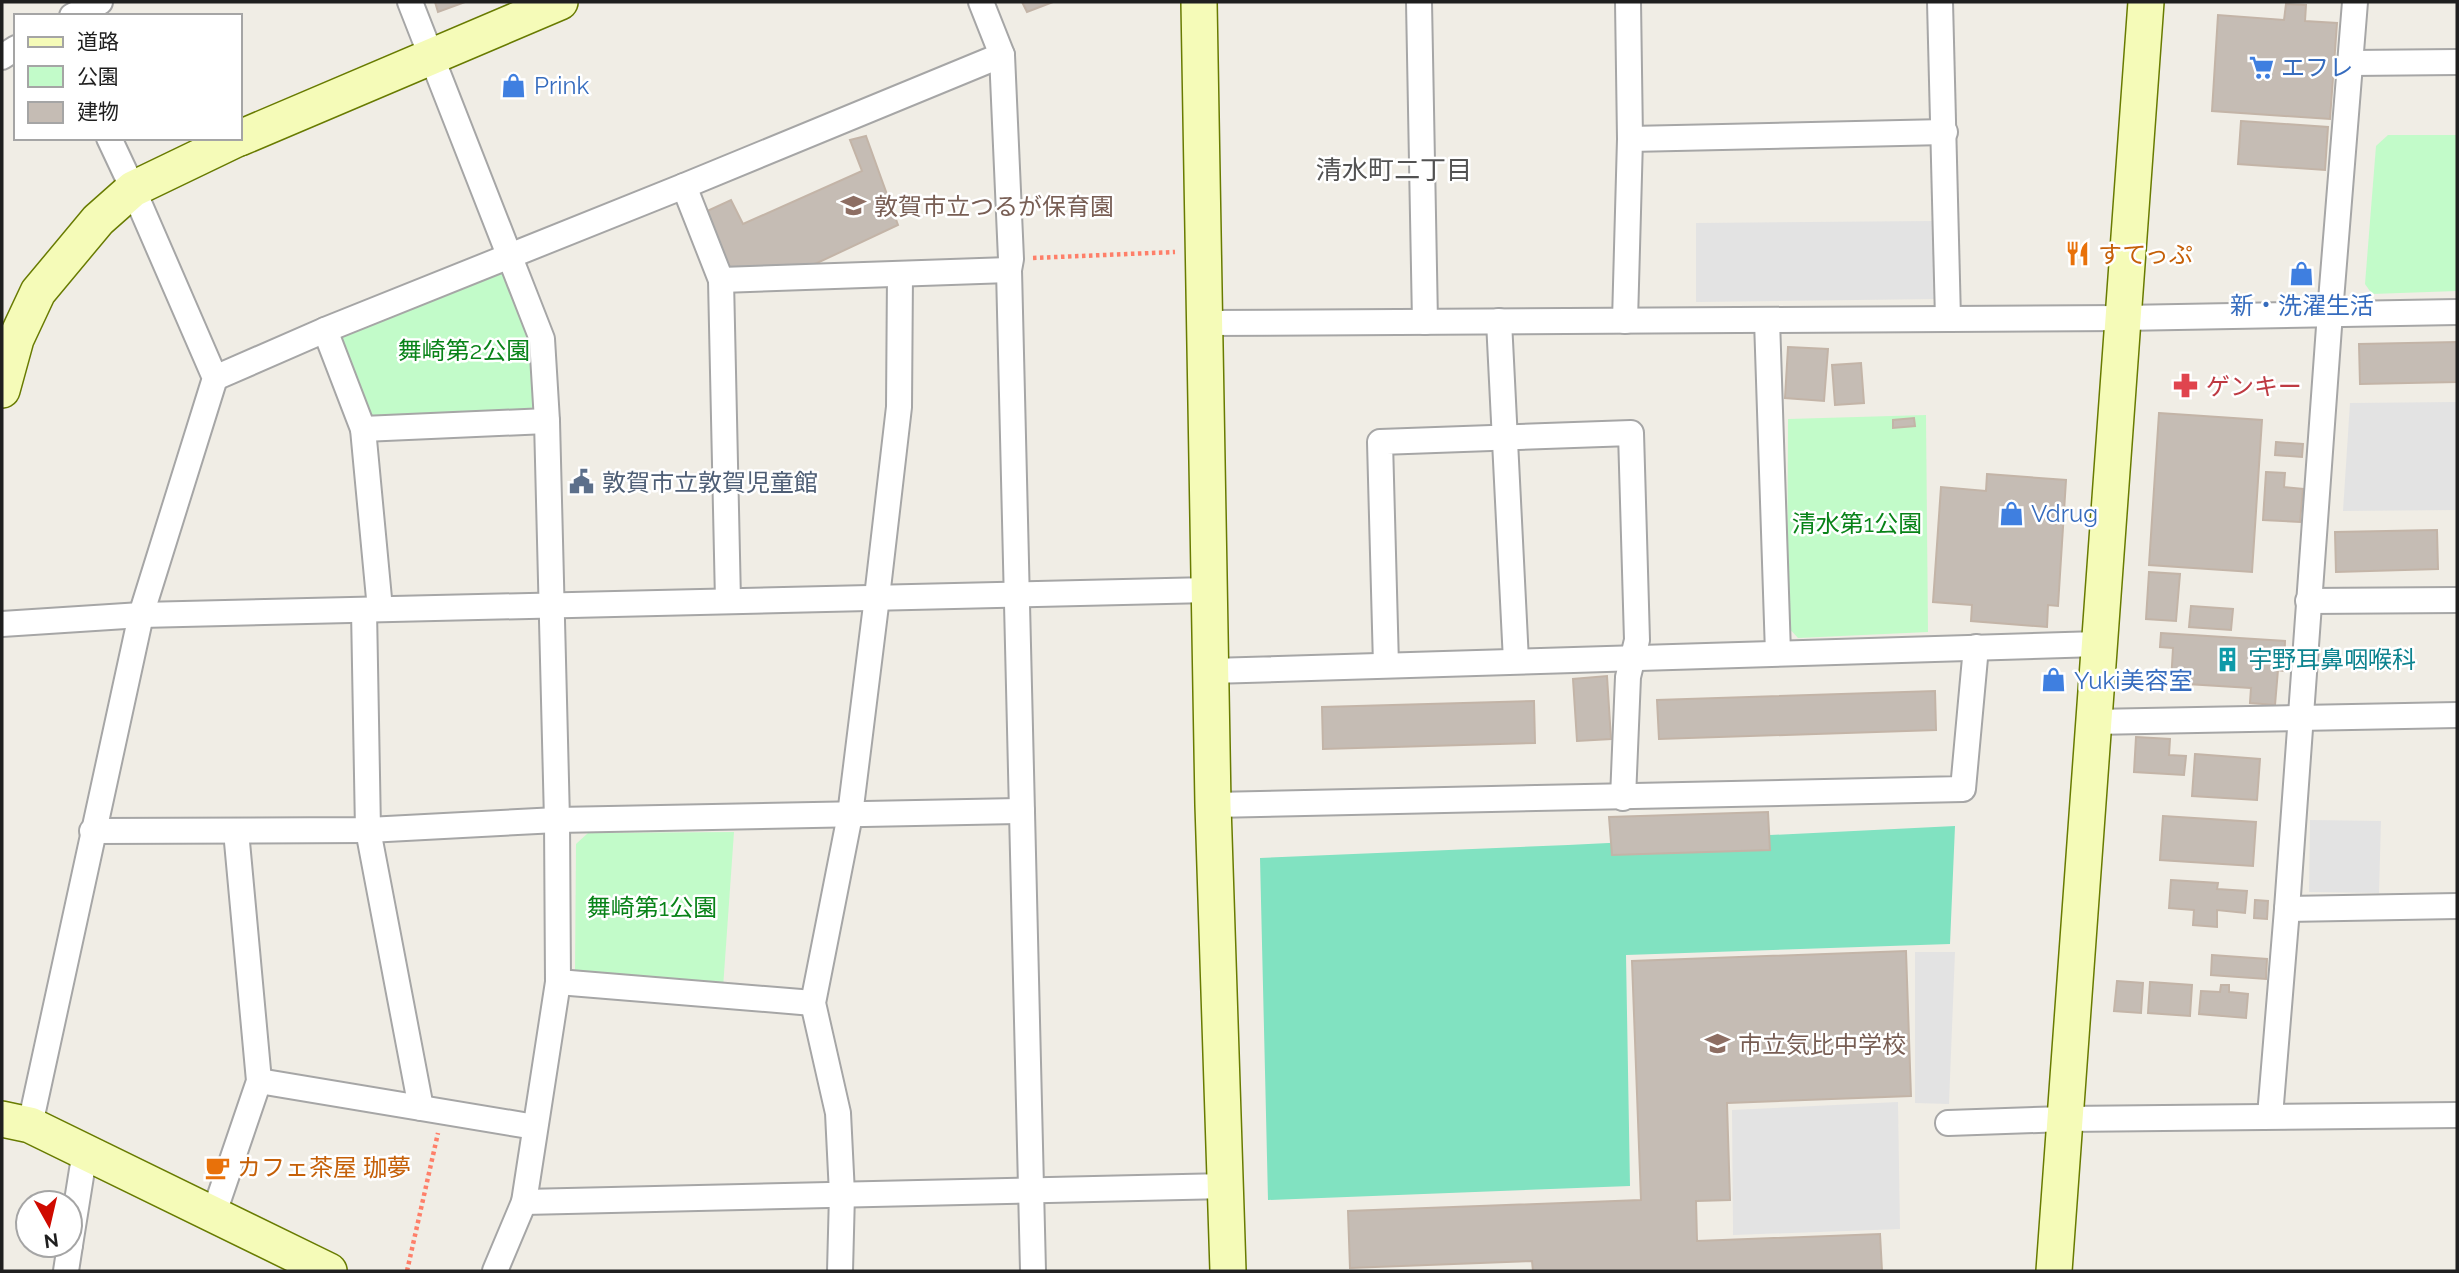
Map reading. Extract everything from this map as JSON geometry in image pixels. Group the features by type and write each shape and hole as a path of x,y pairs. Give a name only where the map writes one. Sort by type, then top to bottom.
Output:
{"street":[{"path":"76,14 100,2"},
{"path":"410,2 542,339 547,421 557,820 558,982 524,1202 495,1271"},
{"path":"242,137 560,2"},
{"path":"981,2 1002,55 1010,264 1033,1271"},
{"path":"1199,2 1213,805 1228,1271"},
{"path":"1419,2 1425,322"},
{"path":"1625,321 1630,139 1628,2"},
{"path":"1940,2 1948,320"},
{"path":"2054,1271 2146,2"},
{"path":"2270,1116 2356,2"},
{"path":"215,378 325,330 1002,55"},
{"path":"2350,63 2457,62"},
{"path":"1630,139 1945,132"},
{"path":"110,140 134,189 215,378 141,615 92,831 16,1122 85,1151 329,1271"},
{"path":"2,390 16,339 38,292 98,220 134,189 236,140"},
{"path":"684,186 721,280 729,601"},
{"path":"721,280 900,274 1010,264"},
{"path":"840,1271 842,1194 838,1113 813,1003 850,814 877,597 899,407 900,274"},
{"path":"1205,323 1948,320 2457,312"},
{"path":"1767,320 1778,653"},
{"path":"1499,321 1516,661"},
{"path":"325,330 363,429 372,610 368,830 432,1110"},
{"path":"363,429 547,421"},
{"path":"1386,665 1380,442 1631,433 1637,640 1628,677 1623,797"},
{"path":"2,624 141,615 1209,590"},
{"path":"2308,601 2457,600"},
{"path":"1211,670 2098,644"},
{"path":"1213,805 1963,789 1976,647"},
{"path":"2093,722 2457,715"},
{"path":"92,831 368,830 557,820 1022,811"},
{"path":"214,1213 259,1081 236,831"},
{"path":"2287,909 2457,906"},
{"path":"558,982 813,1003"},
{"path":"259,1081 535,1127"},
{"path":"1948,1123 2065,1119 2457,1115"},
{"path":"79,1189 85,1151"},
{"path":"524,1202 1227,1186"}],"path":[{"path":"1010,264 1203,251"},
{"path":"407,1271 432,1110"}],"green space":[{"path":"2388,135 2457,135 2457,291 2372,294 2365,284 2376,146"},
{"name":"舞崎第2公園","path":"494,268 504,272 531,338 534,406 526,412 375,419 368,412 339,339 347,330"},
{"name":"清水第1公園","path":"1926,415 1928,632 1798,638 1787,626 1788,419"},
{"path":"1955,826 1950,944 1626,955 1630,1186 1268,1200 1260,858"},
{"name":"舞崎第1公園","path":"734,832 723,988 582,977 575,971 576,844 588,833"}],"shaded area":[{"path":"1933,221 1934,299 1696,302 1696,223"},
{"path":"2457,402 2457,510 2343,511 2350,403"},
{"path":"2310,820 2381,821 2379,893 2309,892"},
{"path":"1915,952 1955,952 1949,1104 1915,1103"},
{"path":"1898,1102 1900,1229 1733,1235 1732,1110"}],"building":[{"path":"435,2 465,2 438,12"},
{"path":"1022,2 1053,2 1027,12"},
{"path":"2286,4 2306,5 2305,21 2337,23 2330,119 2212,111 2218,15 2284,20"},
{"path":"2241,121 2328,127 2325,170 2238,164"},
{"path":"866,136 898,225 815,264 730,268 705,212 731,200 743,224 862,171 850,140"},
{"path":"2457,342 2457,382 2360,384 2359,344"},
{"path":"1788,347 1828,349 1824,401 1785,398"},
{"path":"1861,363 1864,403 1835,405 1832,365"},
{"path":"2159,413 2262,420 2252,572 2149,565"},
{"path":"1914,418 1915,426 1893,428 1893,420"},
{"path":"2276,442 2303,444 2302,457 2275,455"},
{"path":"2266,472 2285,473 2284,487 2303,489 2300,522 2263,520"},
{"path":"1987,474 2066,480 2058,606 2048,605 2047,627 1971,621 1972,605 1933,602 1941,487 1986,491"},
{"path":"2437,530 2438,569 2336,572 2335,532"},
{"path":"2149,572 2180,574 2176,621 2146,619"},
{"path":"2191,606 2233,609 2231,630 2189,627"},
{"name":"宇野耳鼻咽喉科","path":"2161,633 2285,641 2284,671 2278,670 2275,705 2250,703 2251,688 2171,683 2173,648 2160,647"},
{"path":"1607,676 1611,739 1577,741 1573,679"},
{"path":"1935,691 1936,730 1659,739 1657,700"},
{"path":"1534,701 1535,743 1323,749 1322,707"},
{"path":"2136,737 2170,739 2169,755 2186,756 2184,775 2134,772"},
{"path":"2195,754 2260,759 2257,800 2192,796"},
{"path":"1768,812 1770,850 1612,855 1609,817"},
{"path":"2163,816 2256,822 2253,866 2160,860"},
{"path":"2171,880 2218,883 2217,889 2247,891 2245,913 2217,910 2217,927 2193,925 2194,910 2169,908"},
{"path":"2255,900 2268,901 2267,919 2254,918"},
{"path":"1906,951 1911,1096 1727,1103 1730,1200 1696,1201 1697,1241 1880,1234 1882,1271 1533,1271 1532,1261 1350,1268 1348,1211 1641,1200 1632,961"},
{"path":"2212,955 2267,959 2266,979 2211,975"},
{"path":"2117,981 2143,983 2141,1013 2114,1011"},
{"path":"2150,982 2192,985 2190,1016 2148,1013"},
{"path":"2221,985 2229,985 2229,992 2248,994 2246,1018 2199,1014 2201,991 2220,992"}],"place":[{"name":"エフレ","path":"2261,67"},
{"name":"Prink","path":"514,85"},
{"name":"敦賀市立つるが保育園","path":"854,206"},
{"name":"すてっぷ","path":"2078,254"},
{"name":"新・洗濯生活","path":"2302,274"},
{"name":"ゲンキー","path":"2186,386"},
{"name":"敦賀市立敦賀児童館","path":"582,482"},
{"name":"Vdrug","path":"2011,513"},
{"name":"宇野耳鼻咽喉科","path":"2228,659"},
{"name":"Yuki美容室","path":"2054,680"},
{"name":"市立気比中学校","path":"1718,1044"},
{"name":"カフェ茶屋 珈夢","path":"217,1167"}],"district":[{"name":"清水町二丁目","path":"1394,170"}]}
